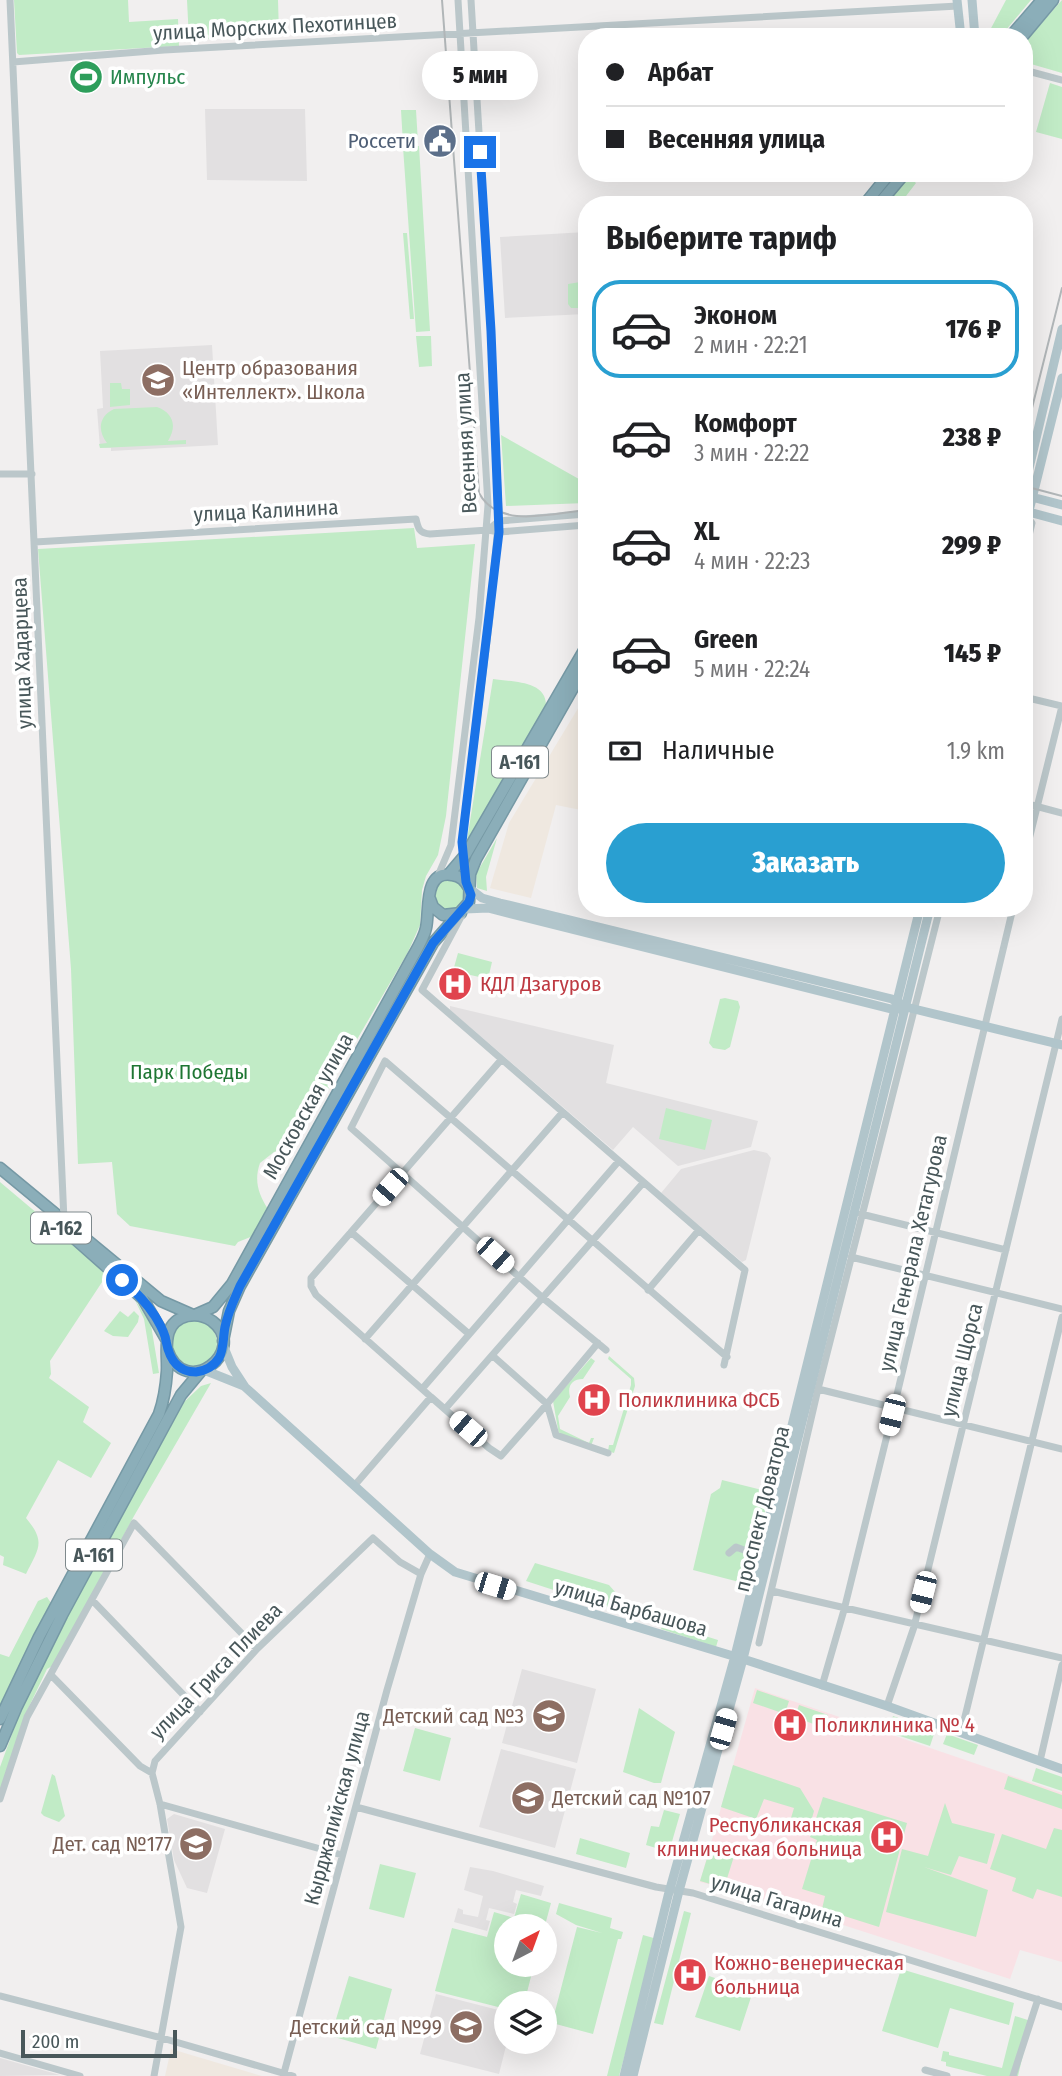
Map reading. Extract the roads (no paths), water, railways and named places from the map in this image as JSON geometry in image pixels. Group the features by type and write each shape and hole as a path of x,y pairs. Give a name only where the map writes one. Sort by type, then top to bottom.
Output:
{"highway":[{"path":"1018,28 1042,0"},
{"path":"1030,28 1054,0"},
{"path":"871,196 883,182"},
{"path":"886,196 897,182"},
{"name":"А-161","path":"437,879 449,874 463,858 578,662"},
{"name":"А-161","path":"463,911 471,895 468,885 477,859 578,679"},
{"path":"449,874 456,875 468,885"},
{"name":"Московская улица","path":"194,1315 213,1307 232,1284 423,938 430,887 437,879"},
{"path":"429,898 433,907 443,915 463,911"},
{"name":"Московская улица","path":"223,1343 233,1301 341,1105 433,943 463,911"},
{"name":"А-162","path":"0,1168 161,1301 194,1315"},
{"name":"А-162","path":"0,1176 136,1292 150,1308 166,1344"},
{"path":"202,1371 189,1371 178,1366 170,1357 166,1344 174,1324 180,1318 194,1315 212,1321 218,1328 223,1343"},
{"name":"А-161","path":"0,1746 37,1663 178,1401 202,1371 216,1363 223,1343"},
{"name":"А-161","path":"0,1720 39,1637 159,1414 166,1388 166,1344"}],"main road":[{"path":"972,0 974,28"},
{"path":"958,3 960,28"},
{"path":"1033,451 1062,330"},
{"path":"1033,479 1062,378"},
{"path":"1033,497 1062,505"},
{"path":"1033,515 1062,521"},
{"path":"468,885 482,898 798,981"},
{"path":"463,911 488,908 1059,1045"},
{"name":"проспект Доватора","path":"739,1658 760,1556 918,917"},
{"name":"проспект Доватора","path":"624,2076 739,1658 928,917"},
{"name":"улица Барбашова","path":"223,1343 232,1367 246,1387 430,1554 455,1572 887,1706 1062,1769"},
{"name":"улица Барбашова","path":"202,1371 246,1387"},
{"name":"проспект Доватора","path":"633,2076 674,1890"}],"street":[{"name":"улица Хадарцева","path":"10,0 64,1221"},
{"name":"Весенняя улица","path":"437,879 451,845 488,530 458,0"},
{"name":"Весенняя улица","path":"468,885 463,840 499,532 491,331 471,0"},
{"name":"улица Морских Пехотинцев","path":"13,62 164,50 251,47 958,3"},
{"path":"1033,72 1062,80"},
{"path":"0,474 32,474"},
{"path":"488,530 499,521 578,515"},
{"name":"улица Калинина","path":"35,542 416,519 418,528 423,533 430,534 488,530 499,532 578,525"},
{"path":"1033,699 1062,706 1033,820"},
{"path":"1033,805 1062,813"},
{"path":"463,911 422,990 745,1270 724,1365"},
{"name":"проспект Доватора","path":"759,1643 861,1214 938,917"},
{"name":"улица Генерала Хетагурова","path":"822,1686 845,1610 1011,917"},
{"name":"улица Щорса","path":"887,1706 915,1624 1059,1045 1062,1019"},
{"path":"500,1060 310,1282 316,1295 501,1456 598,1343"},
{"path":"606,1350 543,1298 351,1128 385,1061 726,1357"},
{"path":"365,1339 562,1113"},
{"path":"422,1390 618,1162"},
{"path":"445,1409 643,1183"},
{"path":"861,1214 1006,1250"},
{"path":"648,1290 699,1230"},
{"path":"351,1231 469,1334"},
{"path":"851,1257 1062,1309"},
{"path":"961,1733 1062,1317"},
{"path":"493,1356 547,1404 556,1436 608,1453"},
{"path":"818,1389 1062,1449"},
{"path":"354,1486 431,1397"},
{"path":"0,1798 27,1717 134,1523 257,1649"},
{"name":"улица Гриса Плиева","path":"154,2076 181,1927 160,1804 152,1773 155,1761 257,1649 373,1538 400,1562 421,1573"},
{"path":"729,1553 736,1546 760,1556"},
{"name":"Кырджалийская улица","path":"285,2074 342,1855 421,1573 430,1554"},
{"path":"772,1591 1062,1658"},
{"path":"92,1600 200,1712"},
{"path":"1040,1761 1062,1665"},
{"path":"51,1675 140,1766 152,1773"},
{"path":"160,1804 342,1855"},
{"name":"улица Гагарина","path":"356,1807 693,1893 1062,2007"},
{"path":"0,1996 162,2038 293,2076"},
{"path":"1013,2076 1038,1999"},
{"path":"0,2053 80,2076"},
{"path":"925,2070 947,2076"}],"tram line":[{"path":"442,0 479,493 488,504 500,512 513,515 543,516 578,511"},
{"path":"1033,404 1062,288"},
{"path":"1033,488 1062,496"}],"place":[{"name":"Импульс","path":"86,77"},
{"name":"Россети","path":"440,141"},
{"name":"Центр образования «Интеллект». Школа","path":"158,380"},
{"name":"КДЛ Дзагуров","path":"455,984"},
{"name":"Поликлиника ФСБ","path":"594,1400"},
{"name":"Детский сад №3","path":"549,1716"},
{"name":"Поликлиника № 4","path":"790,1725"},
{"name":"Детский сад №107","path":"528,1798"},
{"name":"Республиканская клиническая больница","path":"887,1837"},
{"name":"Дет. сад №177","path":"196,1844"},
{"name":"Кожно-венерическая больница","path":"690,1975"},
{"name":"Детский сад №99","path":"466,2027"}],"park label":[{"name":"Парк Победы","path":"189,1072"}]}
